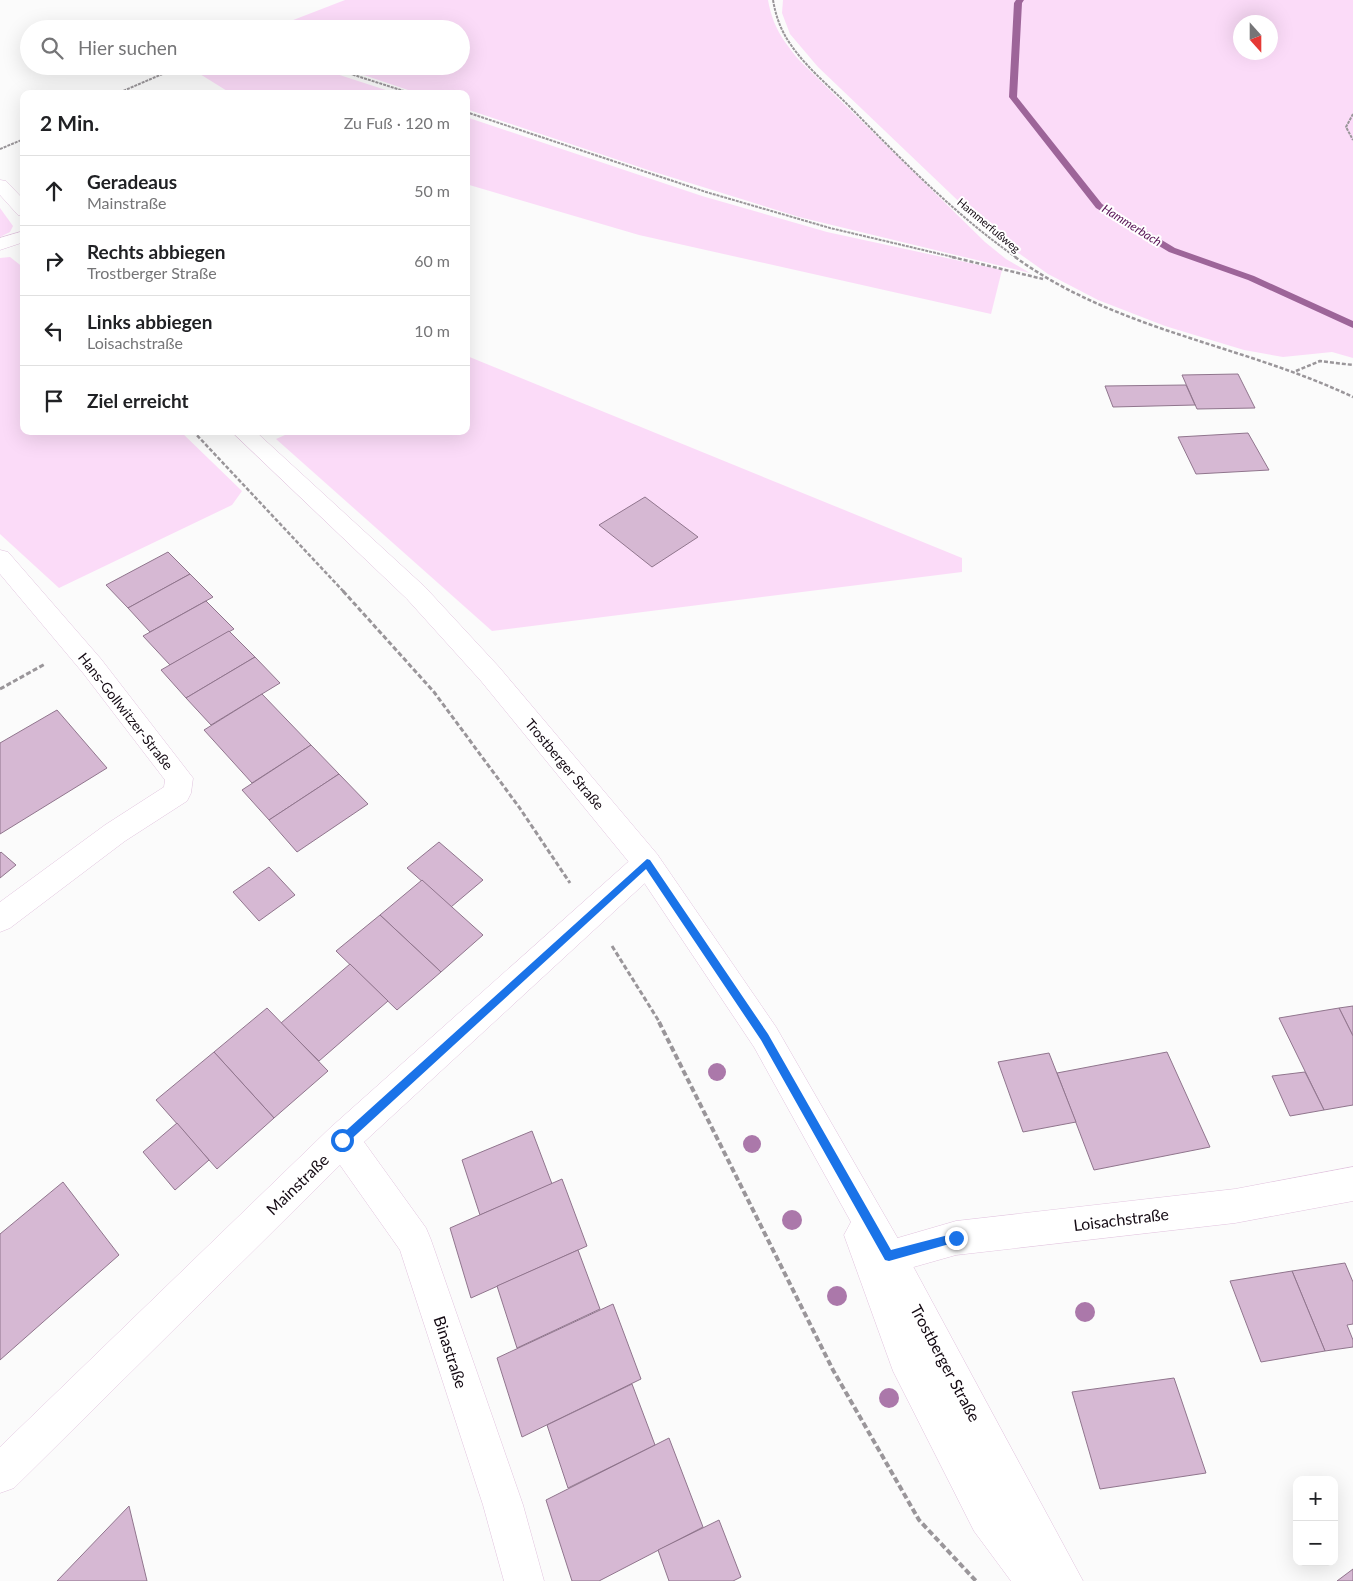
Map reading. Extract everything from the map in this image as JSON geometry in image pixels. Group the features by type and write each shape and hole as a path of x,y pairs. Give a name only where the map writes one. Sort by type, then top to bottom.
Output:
{"street":[{"path":"0,185 20,207"},
{"path":"0,244 20,237"},
{"name":"Trostberger Straße","path":"246,435 416,593 490,674 647,863 765,1037 889,1256 1063,1581"},
{"name":"Hans-Gollwitzer-Straße","path":"0,558 75,647 179,778 177,793 115,833 0,918"},
{"name":"Mainstraße","path":"0,1474 342,1140 647,863"},
{"name":"Binastraße","path":"342,1140 414,1240 503,1505 524,1581"},
{"name":"Trostberger Straße","path":"827,1147 869,1254 906,1358 988,1517 1036,1581"},
{"name":"Loisachstraße","path":"889,1256 956,1238 1235,1206 1353,1184"}],"path":[{"name":"Hammerfußweg","path":"773,0 773,9 781,29 823,80 922,178 1000,249 1046,280 1097,305 1136,321 1295,371 1353,397"},
{"path":"125,90 160,75"},
{"path":"354,75 401,90"},
{"path":"470,113 706,192 830,228 1046,280"},
{"path":"1353,114 1346,127 1353,140"},
{"path":"0,149 20,141"},
{"path":"1295,371 1320,361 1353,364"},
{"path":"197,435 299,542 434,692 519,807 655,1014 833,1370 919,1520 976,1581"},
{"path":"0,689 75,647"}],"shaded area":[{"path":"345,0 768,0 779,32 799,60 985,242 1006,259 1030,273 799,217 648,170 470,110 470,90 408,90 364,75 470,75 470,20 293,20"},
{"path":"783,0 1353,0 1353,358 1332,352 1283,357 1244,350 1165,326 1098,300 1048,274 996,237 818,67 790,34 782,13"},
{"path":"201,75 340,75 386,90 226,90"},
{"path":"470,118 702,196 827,232 1002,270 991,314 639,235 470,185"},
{"path":"0,208 13,226 10,232 0,237"},
{"path":"10,257 20,265 20,435 184,435 242,491 232,505 59,588 0,534 0,258"},
{"path":"470,357 962,558 962,572 492,631 276,439 285,435 470,435"}],"building":[{"path":"1238,374 1255,408 1197,409 1182,375"},
{"path":"1186,385 1195,405 1113,407 1105,386"},
{"path":"1248,433 1269,470 1196,474 1178,437"},
{"path":"645,497 698,537 652,567 599,525"},
{"path":"168,552 190,574 128,608 106,585"},
{"path":"190,574 213,597 150,632 128,608"},
{"path":"206,601 234,629 170,665 143,636"},
{"path":"229,631 255,657 186,698 161,670"},
{"path":"255,657 280,683 211,725 186,698"},
{"path":"262,694 311,745 252,783 204,730"},
{"path":"57,710 107,768 0,834 0,743"},
{"path":"311,745 339,774 269,820 242,790"},
{"path":"339,774 368,804 297,852 269,820"},
{"path":"439,842 483,880 451,907 407,868"},
{"path":"0,853 16,865 0,878"},
{"path":"269,867 295,895 259,921 233,892"},
{"path":"422,880 483,935 441,972 380,915"},
{"path":"380,915 441,972 397,1010 336,951"},
{"path":"350,964 388,1001 319,1061 281,1023"},
{"path":"1353,1006 1353,1036 1339,1008"},
{"path":"267,1008 328,1071 274,1118 214,1052"},
{"path":"1339,1008 1353,1036 1353,1105 1324,1110 1279,1018"},
{"path":"214,1052 274,1118 217,1169 156,1100"},
{"path":"1167,1052 1210,1147 1094,1170 1057,1073"},
{"path":"1049,1053 1076,1122 1023,1132 998,1062"},
{"path":"1305,1072 1324,1110 1290,1116 1272,1076"},
{"path":"177,1123 209,1160 175,1190 143,1152"},
{"path":"532,1131 552,1184 480,1215 462,1160"},
{"path":"562,1179 587,1246 471,1298 450,1228"},
{"path":"63,1182 119,1255 0,1360 0,1234"},
{"path":"578,1250 600,1309 517,1348 497,1286"},
{"path":"1345,1263 1353,1282 1353,1324 1347,1325 1353,1340 1353,1347 1325,1351 1292,1271"},
{"path":"1292,1271 1325,1351 1261,1362 1230,1281"},
{"path":"613,1304 641,1379 522,1437 497,1358"},
{"path":"1174,1378 1206,1473 1100,1489 1072,1392"},
{"path":"632,1384 655,1445 568,1488 547,1425"},
{"path":"669,1438 703,1527 599,1581 572,1581 546,1500"},
{"path":"129,1506 147,1581 57,1581"},
{"path":"719,1520 741,1577 733,1581 669,1581 658,1550"},
{"path":"1353,1569 1353,1581 1337,1581"}],"waterway":[{"name":"Hammerbach","path":"1020,0 1018,3 1013,97 1099,206 1172,250 1251,278 1353,325"}],"route":[{"path":"342,1140 647,863 765,1037 889,1256 956,1238"}]}
